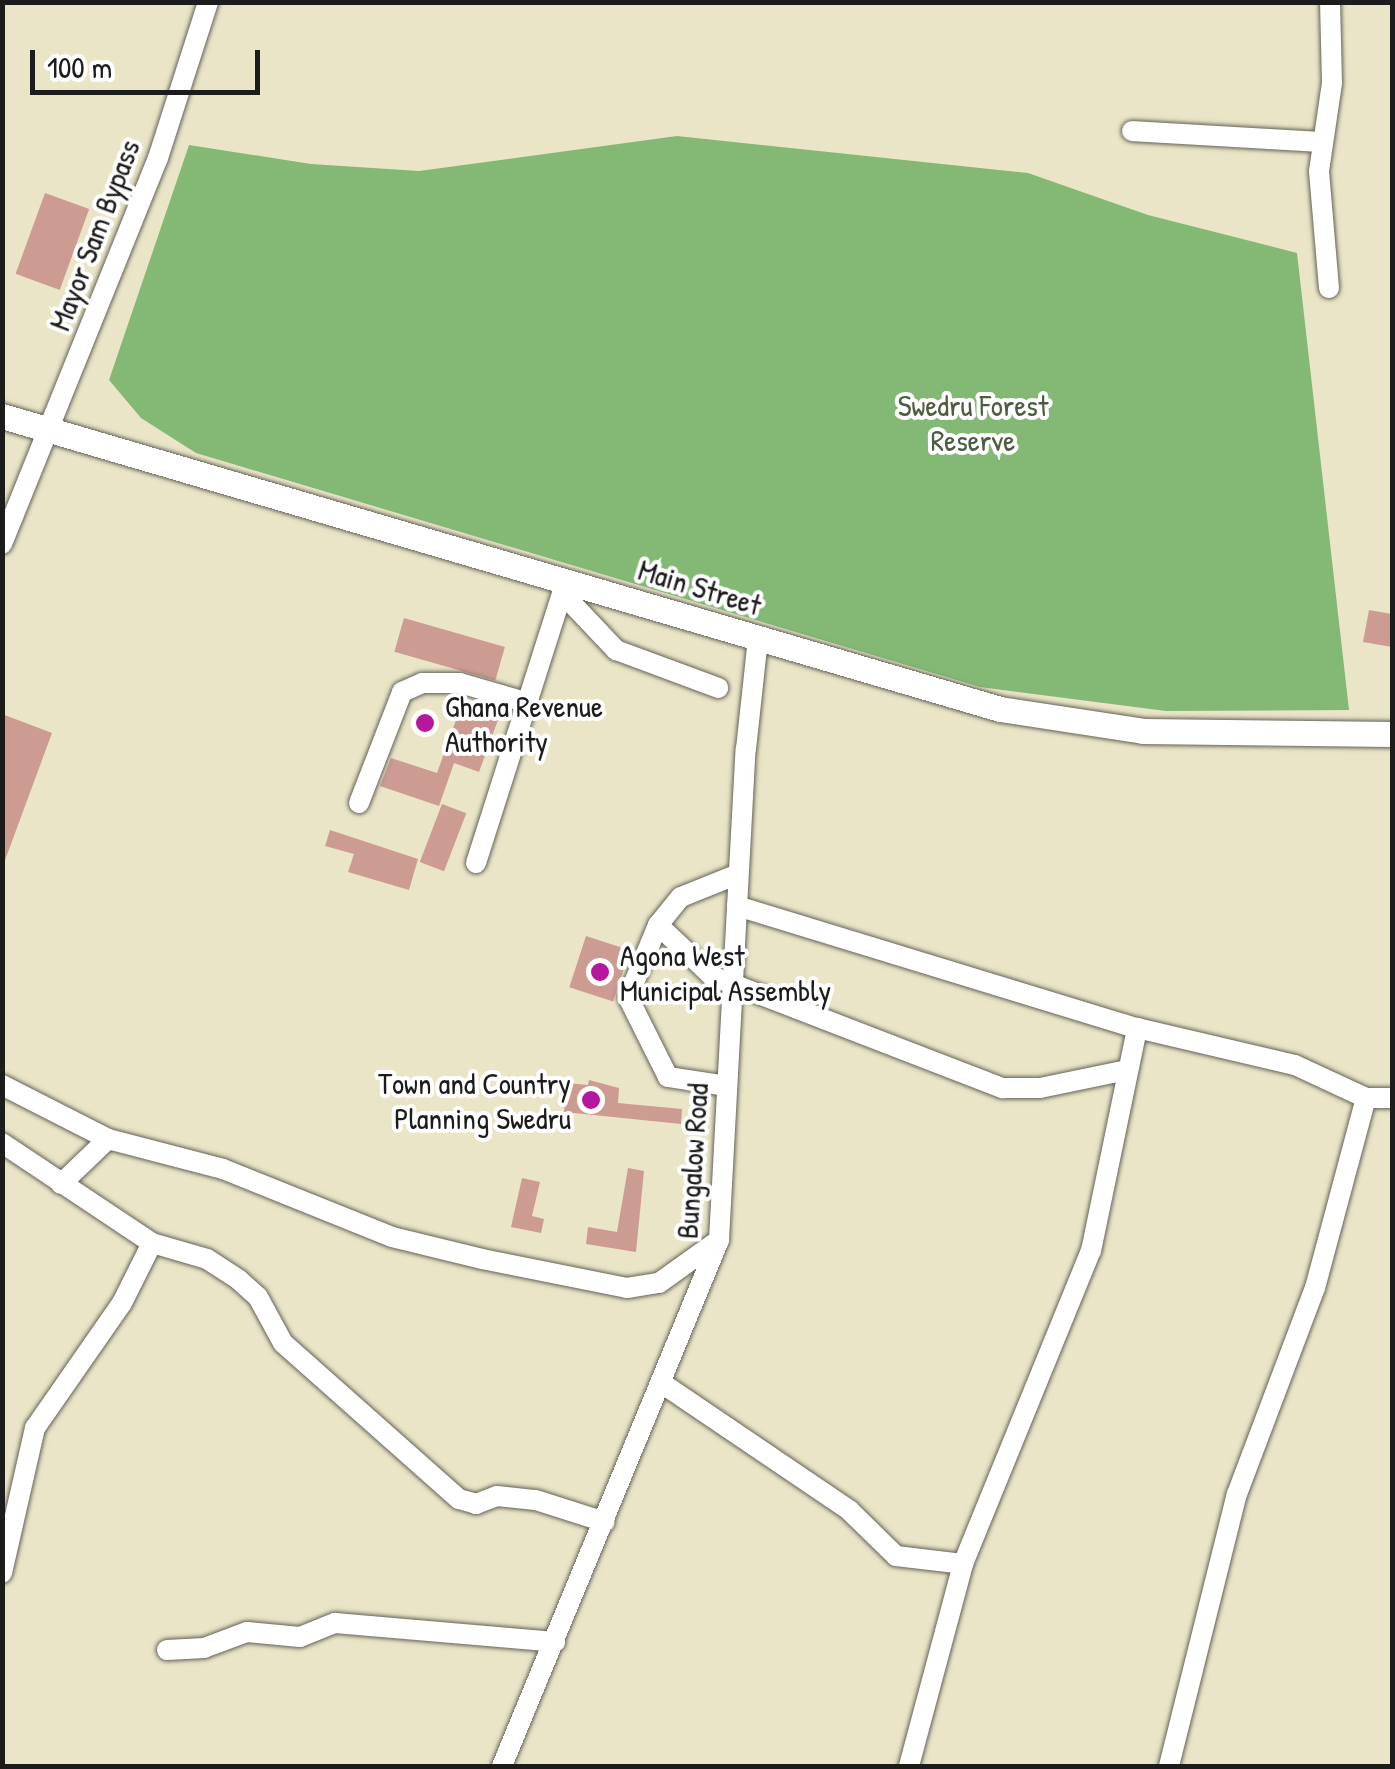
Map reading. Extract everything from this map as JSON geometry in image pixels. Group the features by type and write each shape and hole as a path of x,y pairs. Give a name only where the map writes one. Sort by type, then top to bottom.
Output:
{"main road":[{"name":"Main Street","path":"2,416 564,587 758,638 907,684 1061,721 1143,731 1392,734"}],"street":[{"name":"Mayor Sam Bypass","path":"2,544 158,158 208,2"},
{"path":"1329,288 1320,142 1332,83 1330,2"},
{"path":"1132,132 1320,142"},
{"path":"564,587 616,650 718,688"},
{"path":"476,863 564,587"},
{"name":"Bungalow Road","path":"502,1766 719,1240 738,874 758,638"},
{"path":"359,803 402,692 422,683 460,683 528,703"},
{"path":"726,1086 668,1076 632,1014 628,997 658,925 680,897 738,874"},
{"path":"737,906 1137,1028 1295,1064 1366,1098 1392,1098"},
{"path":"658,925 694,964 733,984 1002,1088 1040,1088 1128,1070"},
{"path":"909,1766 962,1564 1091,1251 1137,1028"},
{"path":"2,1086 108,1139 223,1169 392,1238 627,1288 659,1283 719,1240"},
{"path":"1170,1766 1238,1494 1315,1288 1366,1098"},
{"path":"61,1184 108,1139"},
{"path":"3,1145 152,1244 208,1260 239,1280 258,1297 283,1343 459,1498 476,1504 496,1496 536,1500 605,1522"},
{"path":"2,1573 35,1428 122,1303 152,1244"},
{"path":"662,1384 849,1510 896,1556 962,1564"},
{"path":"168,1650 204,1648 247,1632 300,1637 335,1623 555,1642"}],"green space":[{"name":"Swedru Forest Reserve","path":"677,136 1028,173 1148,215 1297,253 1349,710 1166,711 980,687 196,453 141,418 109,380 189,145 311,164 419,171"}],"building":[{"path":"45,193 89,209 60,290 16,274"},
{"path":"1369,610 1392,614 1392,647 1363,642"},
{"path":"404,618 505,647 495,681 394,652"},
{"path":"464,698 502,709 479,772 454,763 439,806 380,786 391,758 437,773"},
{"path":"2,714 52,733 4,863 2,863"},
{"path":"442,804 466,813 444,871 420,862"},
{"path":"330,830 418,859 409,890 348,872 354,854 325,846"},
{"path":"586,936 630,950 613,1002 569,987"},
{"name":"Town and Country Planning Swedru","path":"589,1080 619,1088 618,1103 682,1109 681,1124 564,1112 567,1083 588,1085"},
{"path":"628,1168 644,1171 636,1252 586,1244 588,1227 617,1232"},
{"path":"522,1178 540,1182 532,1216 544,1219 541,1233 511,1227"}],"place":[{"name":"Ghana Revenue Authority","path":"425,723"},
{"name":"Agona West Municipal Assembly","path":"600,972"},
{"name":"Town and Country Planning Swedru","path":"591,1100"}]}
